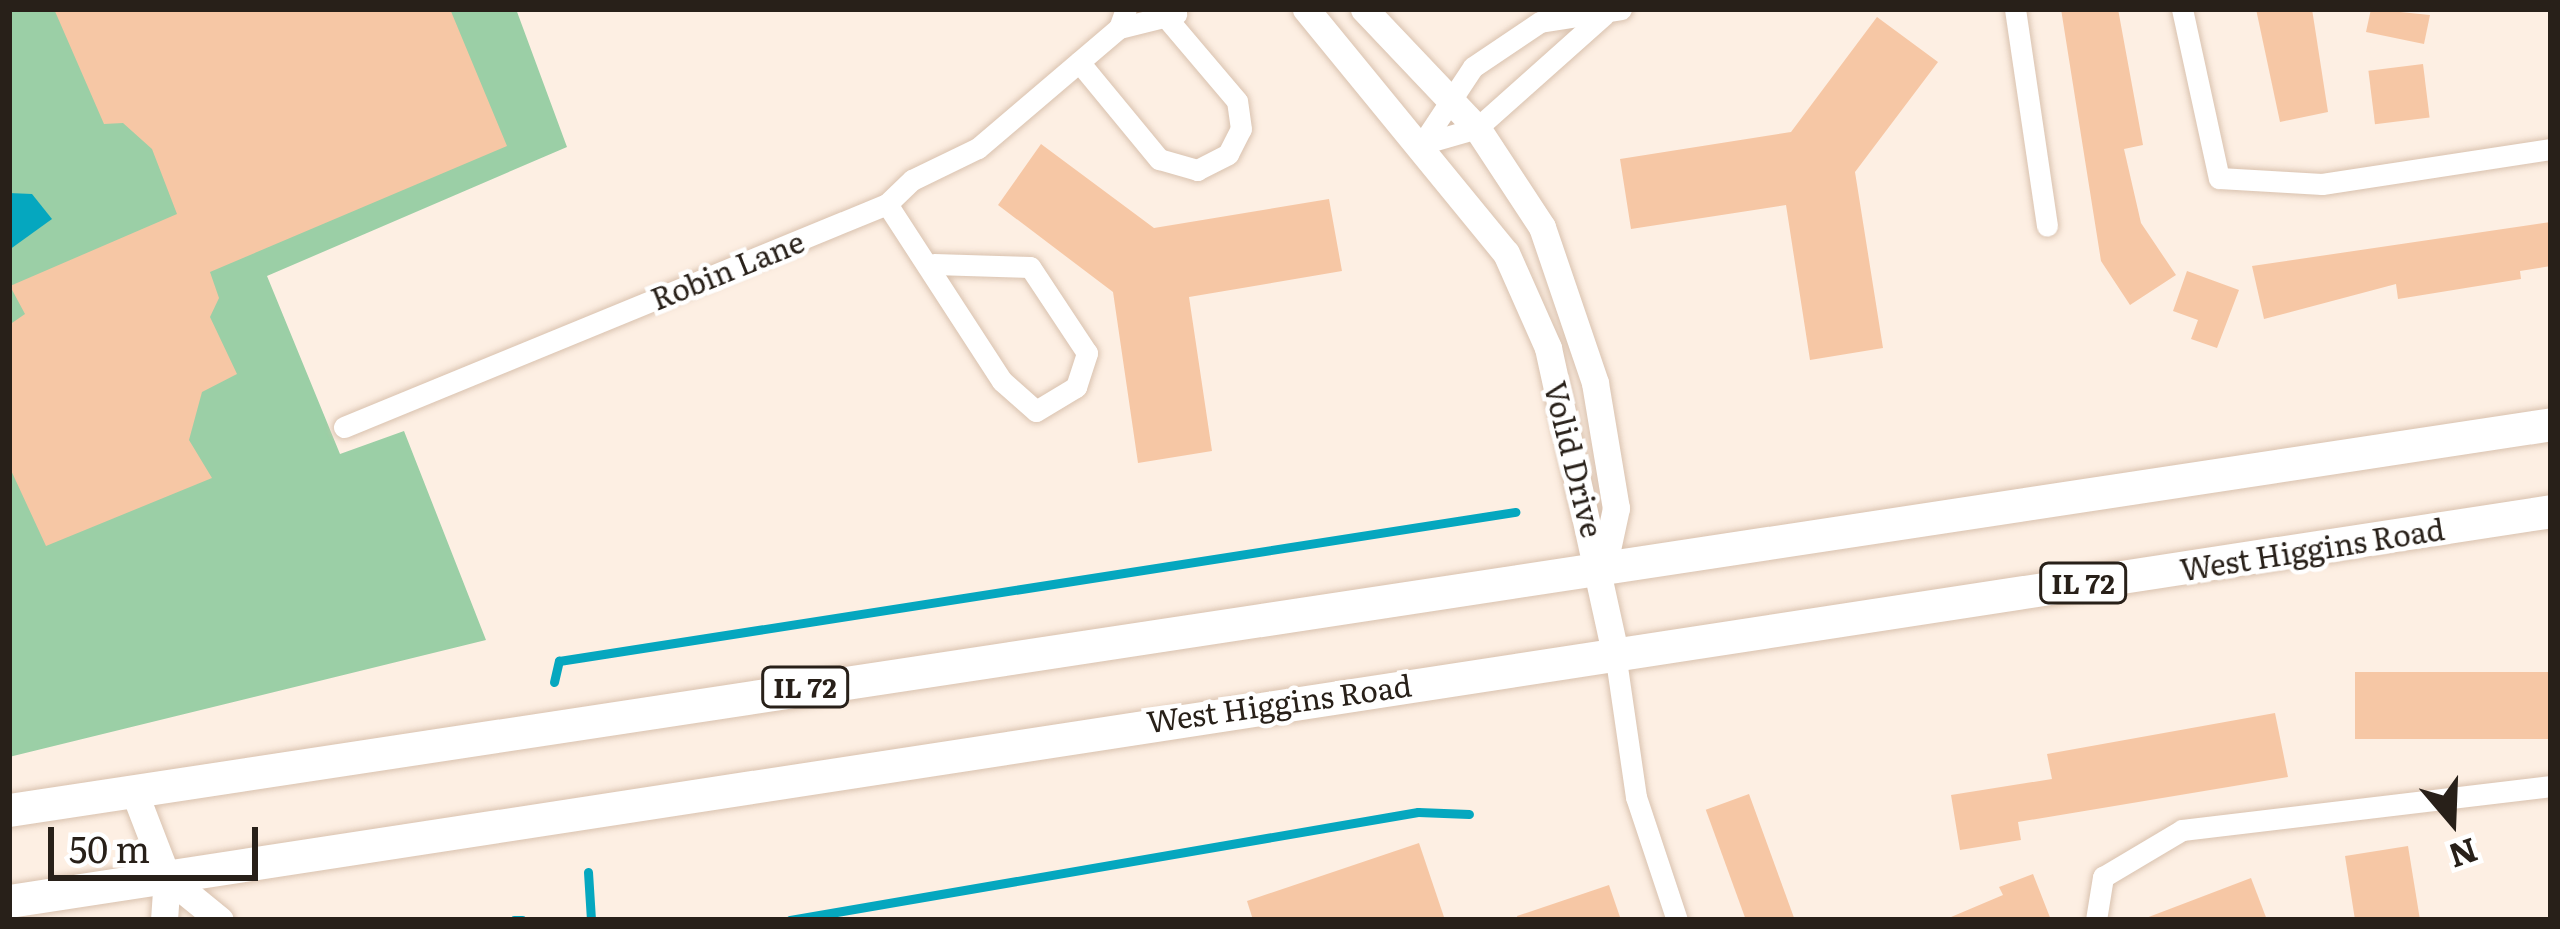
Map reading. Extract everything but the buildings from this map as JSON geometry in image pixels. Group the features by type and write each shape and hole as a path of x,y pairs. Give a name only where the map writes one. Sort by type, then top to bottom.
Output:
{"main road":[{"name":"IL 72","path":"9,810 2551,424"},
{"name":"West Higgins Road","path":"9,901 2551,511"}],"street":[{"name":"Volid Drive","path":"1306,9 1422,144 1506,253 1548,348 1602,569"},
{"name":"Volid Drive","path":"1364,9 1477,128 1542,227 1576,310 1616,508 1602,569"},
{"path":"2014,9 2047,226"},
{"path":"2182,9 2219,178 2322,184 2551,149"},
{"name":"Robin Lane","path":"344,427 886,204 978,148 1079,62 1122,18 1170,12 1237,101 1241,130 1228,154 1197,170 1159,159 1079,62"},
{"path":"1422,144 1446,96 1540,22 1613,12"},
{"path":"1422,144 1477,128 1613,12"},
{"path":"886,204 934,264 1001,381 1036,411 1076,388 1087,353 1030,267 934,264"},
{"path":"1602,569 1636,797 1678,920"},
{"path":"2096,920 2103,877 2182,830 2551,786"},
{"path":"135,794 167,877 164,920"},
{"path":"167,877 220,920"}],"green space":[{"path":"9,9 516,9 567,147 267,276 340,454 404,431 486,640 9,757"}],"water":[{"path":"9,193 32,194 52,219 9,250"}],"waterway":[{"path":"554,682 559,661 1515,512"},
{"path":"790,920 1418,812 1469,814"},
{"path":"588,872 591,920"},
{"path":"514,920 522,920"}]}
